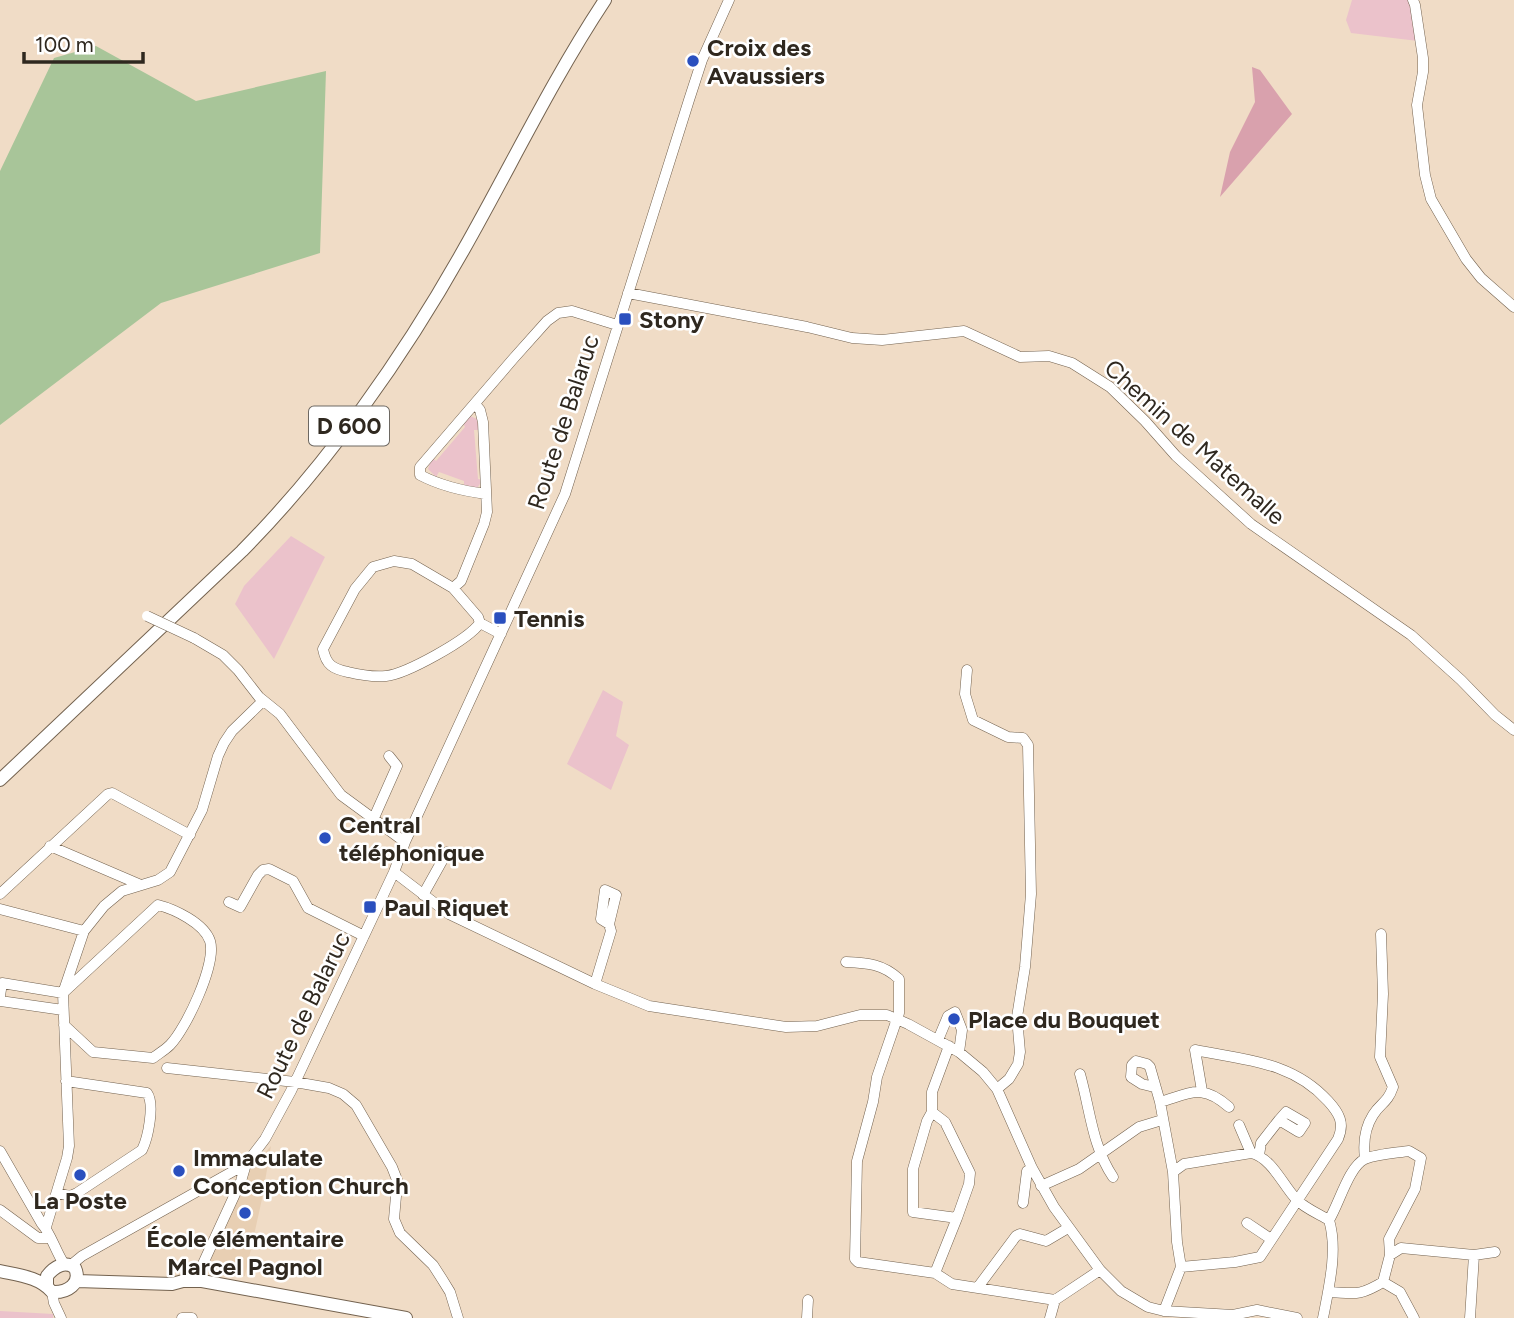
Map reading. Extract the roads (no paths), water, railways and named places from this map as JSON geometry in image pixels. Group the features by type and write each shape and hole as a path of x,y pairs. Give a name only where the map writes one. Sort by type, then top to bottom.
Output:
{"main road":[{"name":"D 600","path":"0,780 242,551 295,495 325,458 401,350 456,264 554,82 605,0"},
{"path":"0,1271 33,1279 63,1276 172,1284 202,1281 406,1318"}],"street":[{"name":"Route de Balaruc","path":"63,1276 82,1256 246,1164 265,1139 295,1082 394,872 405,842 565,494 702,60 729,0"},
{"path":"1413,0 1423,58 1417,105 1425,175 1431,199 1466,259 1487,283 1514,307"},
{"name":"Chemin de Matemalle","path":"628,293 852,338 882,340 964,331 1020,357 1049,356 1072,363 1110,387 1176,456 1269,539 1411,635 1514,730"},
{"path":"485,494 449,487 420,475 420,467 547,321 558,313 565,310 617,325"},
{"path":"453,588 461,581 479,540 487,512 483,422 481,410 475,404"},
{"path":"480,623 475,631 434,656 408,670 388,676 346,672 331,667 325,659 323,649 355,589 373,567 394,561 412,564 453,588 480,623 501,634"},
{"path":"147,616 223,655 263,701 280,714 341,795 405,842"},
{"path":"967,670 965,694 973,720 1008,737 1026,740 1028,745 1031,894 1025,969 1017,1017 1020,1052 1018,1064 1009,1079 997,1089"},
{"path":"59,1313 63,1276 46,1227 69,1146 63,993 74,959 91,920 110,901 122,891 158,880 170,872 202,810 224,743 232,731 263,701"},
{"path":"373,820 397,766 389,756"},
{"path":"0,894 103,798 112,793 190,835"},
{"path":"50,846 141,885"},
{"path":"423,895 447,852"},
{"path":"229,902 240,907 258,876 269,869 293,881 308,908 364,936"},
{"path":"394,872 449,914 595,984 649,1006 786,1027 817,1026 860,1015 887,1015 897,1018 959,1052 983,1072 997,1089 1041,1186 1068,1227 1112,1284 1136,1301 1164,1311 1233,1316 1257,1310 1297,1318"},
{"path":"63,993 158,905 200,927 210,940 210,959 204,982 171,1045 149,1059 93,1052 64,1025"},
{"path":"0,909 85,931"},
{"path":"595,984 611,932 608,923"},
{"path":"1365,1159 1364,1135 1374,1114 1388,1101 1393,1087 1380,1057 1383,994 1381,934"},
{"path":"74,959 91,967"},
{"path":"846,962 871,963 887,968 899,979 897,1018 877,1077 857,1161 855,1259 861,1263 935,1273 952,1284 1055,1300"},
{"path":"63,993 2,983 0,998 63,1010"},
{"path":"938,1040 948,1016 955,1012 962,1030 959,1052"},
{"path":"949,1046 932,1092 932,1112 913,1169 913,1212 957,1218"},
{"path":"64,1047 86,1047"},
{"path":"1181,1267 1260,1257 1339,1139 1342,1130 1342,1121 1319,1091 1288,1070 1195,1050 1202,1091"},
{"path":"167,1068 329,1088 343,1094 356,1105 392,1167 399,1185 394,1219 400,1233 433,1265 450,1292 458,1318"},
{"path":"1080,1074 1100,1155 1113,1177"},
{"path":"57,1193 77,1194 142,1150 146,1143 152,1106 147,1093 66,1081"},
{"path":"1154,1087 1160,1102 1173,1172 1181,1267 1164,1311"},
{"path":"1160,1102 1202,1091 1216,1095 1229,1107"},
{"path":"932,1112 945,1122 970,1173 969,1184 935,1273"},
{"path":"1041,1186 1079,1169 1139,1127 1162,1120"},
{"path":"1255,1154 1279,1120"},
{"path":"1239,1125 1255,1154 1276,1172 1297,1200 1329,1220"},
{"path":"1323,1318 1333,1239 1329,1220 1354,1168 1365,1159 1409,1151 1421,1158 1415,1188 1389,1239 1390,1255 1383,1282 1369,1291 1353,1296 1328,1292"},
{"path":"0,1152 41,1224 46,1227"},
{"path":"1173,1172 1184,1164 1255,1154"},
{"path":"201,1268 241,1181 246,1164"},
{"path":"1023,1203 1027,1171 1032,1167"},
{"path":"0,1210 38,1238 49,1238"},
{"path":"1247,1223 1271,1239"},
{"path":"978,1287 1016,1236 1020,1234 1046,1241 1068,1227"},
{"path":"1390,1255 1401,1248 1474,1255 1495,1252"},
{"path":"1470,1318 1474,1255"},
{"path":"1050,1318 1055,1300 1100,1270"},
{"path":"1383,1282 1400,1292 1414,1318"},
{"path":"807,1318 808,1300"},
{"path":"182,1318 192,1318"}],"place":[{"name":"Croix des Avaussiers","path":"693,61"},
{"name":"Stony","path":"625,319"},
{"name":"Tennis","path":"500,618"},
{"name":"Central téléphonique","path":"325,838"},
{"name":"Paul Riquet","path":"370,907"},
{"name":"Place du Bouquet","path":"954,1019"},
{"name":"Immaculate Conception Church","path":"179,1171"},
{"name":"La Poste","path":"80,1175"},
{"name":"École élémentaire Marcel Pagnol","path":"245,1213"}]}
